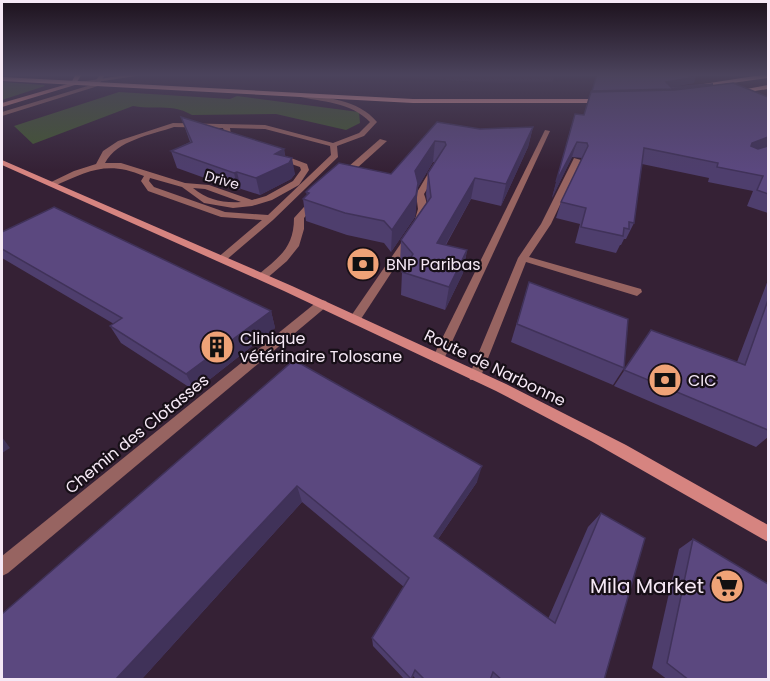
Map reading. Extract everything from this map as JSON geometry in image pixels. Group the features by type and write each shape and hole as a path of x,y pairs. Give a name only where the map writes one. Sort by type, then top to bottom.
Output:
{"main road":[{"name":"Route de Narbonne","path":"2,162 322,304 476,376 572,424 768,534"}],"street":[{"path":"2,114 25,106"},
{"path":"51,184 100,164 106,153 121,143 173,125 265,127 333,145 356,138 372,128 374,122 369,115 350,106"},
{"path":"228,125 226,130 228,136 242,145"},
{"path":"438,359 547,131"},
{"path":"334,184 383,141"},
{"path":"221,259 270,218 335,155 333,145"},
{"name":"Drive","path":"100,164 126,166 184,185 194,195 229,207 269,198 296,183 305,170 304,166 272,155"},
{"path":"476,376 523,258 546,224 577,160"},
{"path":"355,319 422,218 423,205 420,194 438,165"},
{"path":"148,175 146,181 151,189 172,197 224,215 270,218"},
{"path":"262,277 297,245 300,229 299,218 326,191"},
{"path":"523,258 637,292"},
{"name":"Chemin des Clotasses","path":"2,567 322,304"}],"green space":[{"path":"76,106 312,106 359,112 360,123 346,130 276,114 192,115 177,109 133,106 33,144 14,126"}],"building":[{"path":"587,106 768,106 768,137 752,143 751,146 758,149 768,146 768,194 757,190 763,176 717,167 718,163 644,148 634,223 629,222 629,229 624,228 623,236 581,227 586,208 561,202 588,146 587,143 577,142 556,182 575,114 584,115"},
{"path":"181,117 284,149 275,154 292,158 289,163 256,178 234,173 171,151 192,142"},
{"path":"437,122 480,129 533,127 506,184 475,178 437,243 467,250 449,287 402,272 413,254 401,240 431,197 428,173 446,145 445,142 435,141 415,171 418,183 416,195 392,230 384,221 345,213 303,199 311,187 339,163 391,174"},
{"path":"54,207 271,311 186,374 110,326 122,318 2,249 2,232"},
{"path":"529,282 628,319 624,368 517,324"},
{"path":"768,300 768,430 624,370 651,330 745,365"},
{"path":"294,360 482,466 434,536 555,623 601,513 645,538 604,680 502,680 493,672 490,680 425,680 415,670 411,679 372,638 409,578 297,486 115,680 2,680 2,614"},
{"path":"693,539 768,584 768,680 689,680 667,663"}],"place":[{"name":"BNP Paribas","path":"363,264"},
{"name":"Clinique vétérinaire Tolosane","path":"217,347"},
{"name":"CIC","path":"665,380"},
{"name":"Mila Market","path":"727,586"}]}
